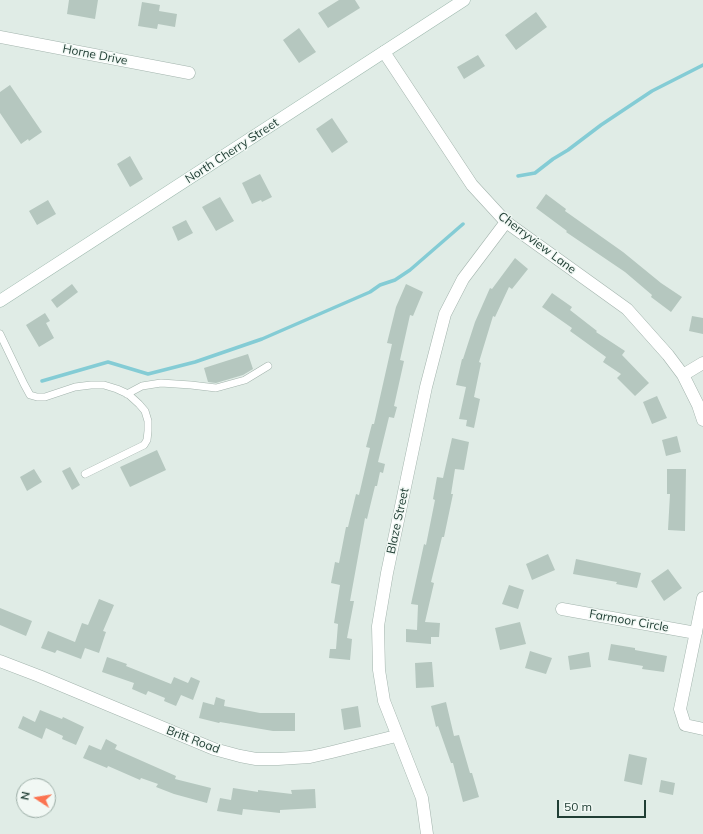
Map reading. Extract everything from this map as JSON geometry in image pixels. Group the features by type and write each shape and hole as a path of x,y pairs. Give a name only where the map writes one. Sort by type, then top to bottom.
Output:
{"street":[{"name":"North Cherry Street","path":"0,301 464,0"},
{"name":"Horne Drive","path":"0,37 189,73"},
{"name":"Cherryview Lane","path":"384,52 472,185 506,222 627,310 668,355 683,375 698,405 703,420"},
{"name":"Blaze Street","path":"427,834 422,798 396,736 384,701 378,670 378,626 387,573 426,387 445,314 462,279 506,222"},
{"path":"683,375 703,363"},
{"path":"703,598 680,708 685,725 703,729"},
{"name":"Farmoor Circle","path":"562,609 696,634"},
{"name":"Britt Road","path":"0,661 214,749 240,756 263,759 310,757 396,736"}],"lane":[{"path":"0,334 30,395 45,397 75,387 104,385 127,394 145,411 148,421 147,440 144,445 85,474"},
{"path":"127,394 142,386 161,383 216,388 245,380 268,366"}],"building":[{"path":"69,0 98,0 95,19 67,14"},
{"path":"339,0 355,0 360,8 328,28 318,13"},
{"path":"142,2 160,5 159,11 177,14 175,27 158,24 157,29 138,26"},
{"path":"536,12 547,27 516,50 505,35"},
{"path":"299,28 316,52 299,63 283,40"},
{"path":"478,55 485,66 464,79 457,67"},
{"path":"10,85 42,132 29,141 28,139 21,144 0,113 0,92"},
{"path":"332,118 348,142 332,153 316,129"},
{"path":"130,156 143,179 130,187 117,164"},
{"path":"260,174 272,197 262,202 261,200 252,204 242,183"},
{"path":"546,194 566,209 565,211 623,252 661,283 682,297 671,312 651,297 652,295 625,272 566,232 567,231 536,208"},
{"path":"220,197 234,221 216,231 202,207"},
{"path":"48,200 56,214 37,225 29,211"},
{"path":"186,220 193,233 178,241 172,227"},
{"path":"515,258 528,269 512,289 509,287 495,317 493,316 479,362 481,363 474,397 480,399 474,428 466,426 467,420 459,419 466,387 456,385 462,359 475,322 490,288 492,289"},
{"path":"72,284 78,292 57,308 51,300"},
{"path":"406,284 423,292 413,316 410,315 400,360 404,361 394,406 397,407 394,418 389,417 378,462 385,464 383,473 380,472 377,486 375,486 367,519 365,518 350,601 354,601 347,638 352,639 350,660 329,658 330,649 336,649 338,624 334,623 340,585 331,583 335,562 339,563 346,527 348,527 356,494 359,495 370,448 366,447 372,424 374,424 392,344 387,343 396,307"},
{"path":"552,293 572,307 570,310 597,331 596,332 625,351 622,355 649,383 635,396 617,378 621,374 603,362 606,357 570,331 572,328 542,307"},
{"path":"45,313 50,321 46,323 54,338 39,347 26,325"},
{"path":"692,316 703,318 703,334 689,331"},
{"path":"248,354 253,369 243,375 216,383 208,382 204,368"},
{"path":"657,396 667,418 652,424 643,402"},
{"path":"677,436 681,452 666,456 662,440"},
{"path":"452,438 469,442 464,470 455,469 451,494 453,494 444,537 442,537 431,582 434,583 425,622 440,623 439,637 431,637 431,644 406,642 406,629 417,630 418,605 411,604 424,544 426,545 435,500 433,499 437,477 443,478"},
{"path":"157,450 166,470 130,487 120,467"},
{"path":"70,467 80,485 72,490 62,471"},
{"path":"34,469 42,482 27,491 20,477"},
{"path":"667,469 686,469 685,531 668,530 670,494 667,494"},
{"path":"548,554 555,570 532,580 526,564"},
{"path":"576,559 641,573 637,588 616,584 617,582 573,574"},
{"path":"668,569 682,588 664,601 651,581"},
{"path":"509,585 524,590 518,609 502,604"},
{"path":"99,599 114,605 103,631 106,632 99,653 85,648 81,659 57,650 55,653 41,648 48,631 75,642 82,623 88,625"},
{"path":"0,608 32,621 26,636 0,625"},
{"path":"520,622 526,644 500,650 495,628"},
{"path":"611,644 667,656 664,672 642,669 643,666 608,660"},
{"path":"530,651 552,658 546,674 525,668"},
{"path":"589,652 591,667 570,670 568,656"},
{"path":"107,657 127,664 126,666 171,684 174,677 188,683 191,677 200,681 193,700 181,695 176,706 164,701 165,698 148,691 146,695 132,689 134,683 102,672"},
{"path":"432,662 434,687 416,688 415,663"},
{"path":"216,697 225,700 224,706 260,713 295,713 295,731 273,731 219,723 199,718 203,702 214,705"},
{"path":"446,702 454,736 459,735 479,797 463,802 453,763 451,763 438,726 436,727 431,706"},
{"path":"358,706 361,727 344,730 341,709"},
{"path":"40,710 62,719 63,717 84,727 76,745 62,739 63,736 46,728 42,739 18,728 23,716 35,722"},
{"path":"106,739 117,745 115,749 176,776 175,779 211,788 207,803 174,794 156,787 158,784 141,778 140,780 108,766 107,768 83,758 89,745 101,750"},
{"path":"629,754 647,758 642,785 624,781"},
{"path":"661,780 675,783 673,795 659,792"},
{"path":"233,788 258,792 258,790 292,794 291,790 315,789 316,808 280,810 280,813 243,809 242,815 217,811 220,798 231,800"}],"waterway":[{"path":"518,176 535,173 601,125 652,91 703,65"},
{"path":"42,381 108,362 148,374 195,362 262,339 370,292 380,285 395,280 410,270 463,224"}]}
